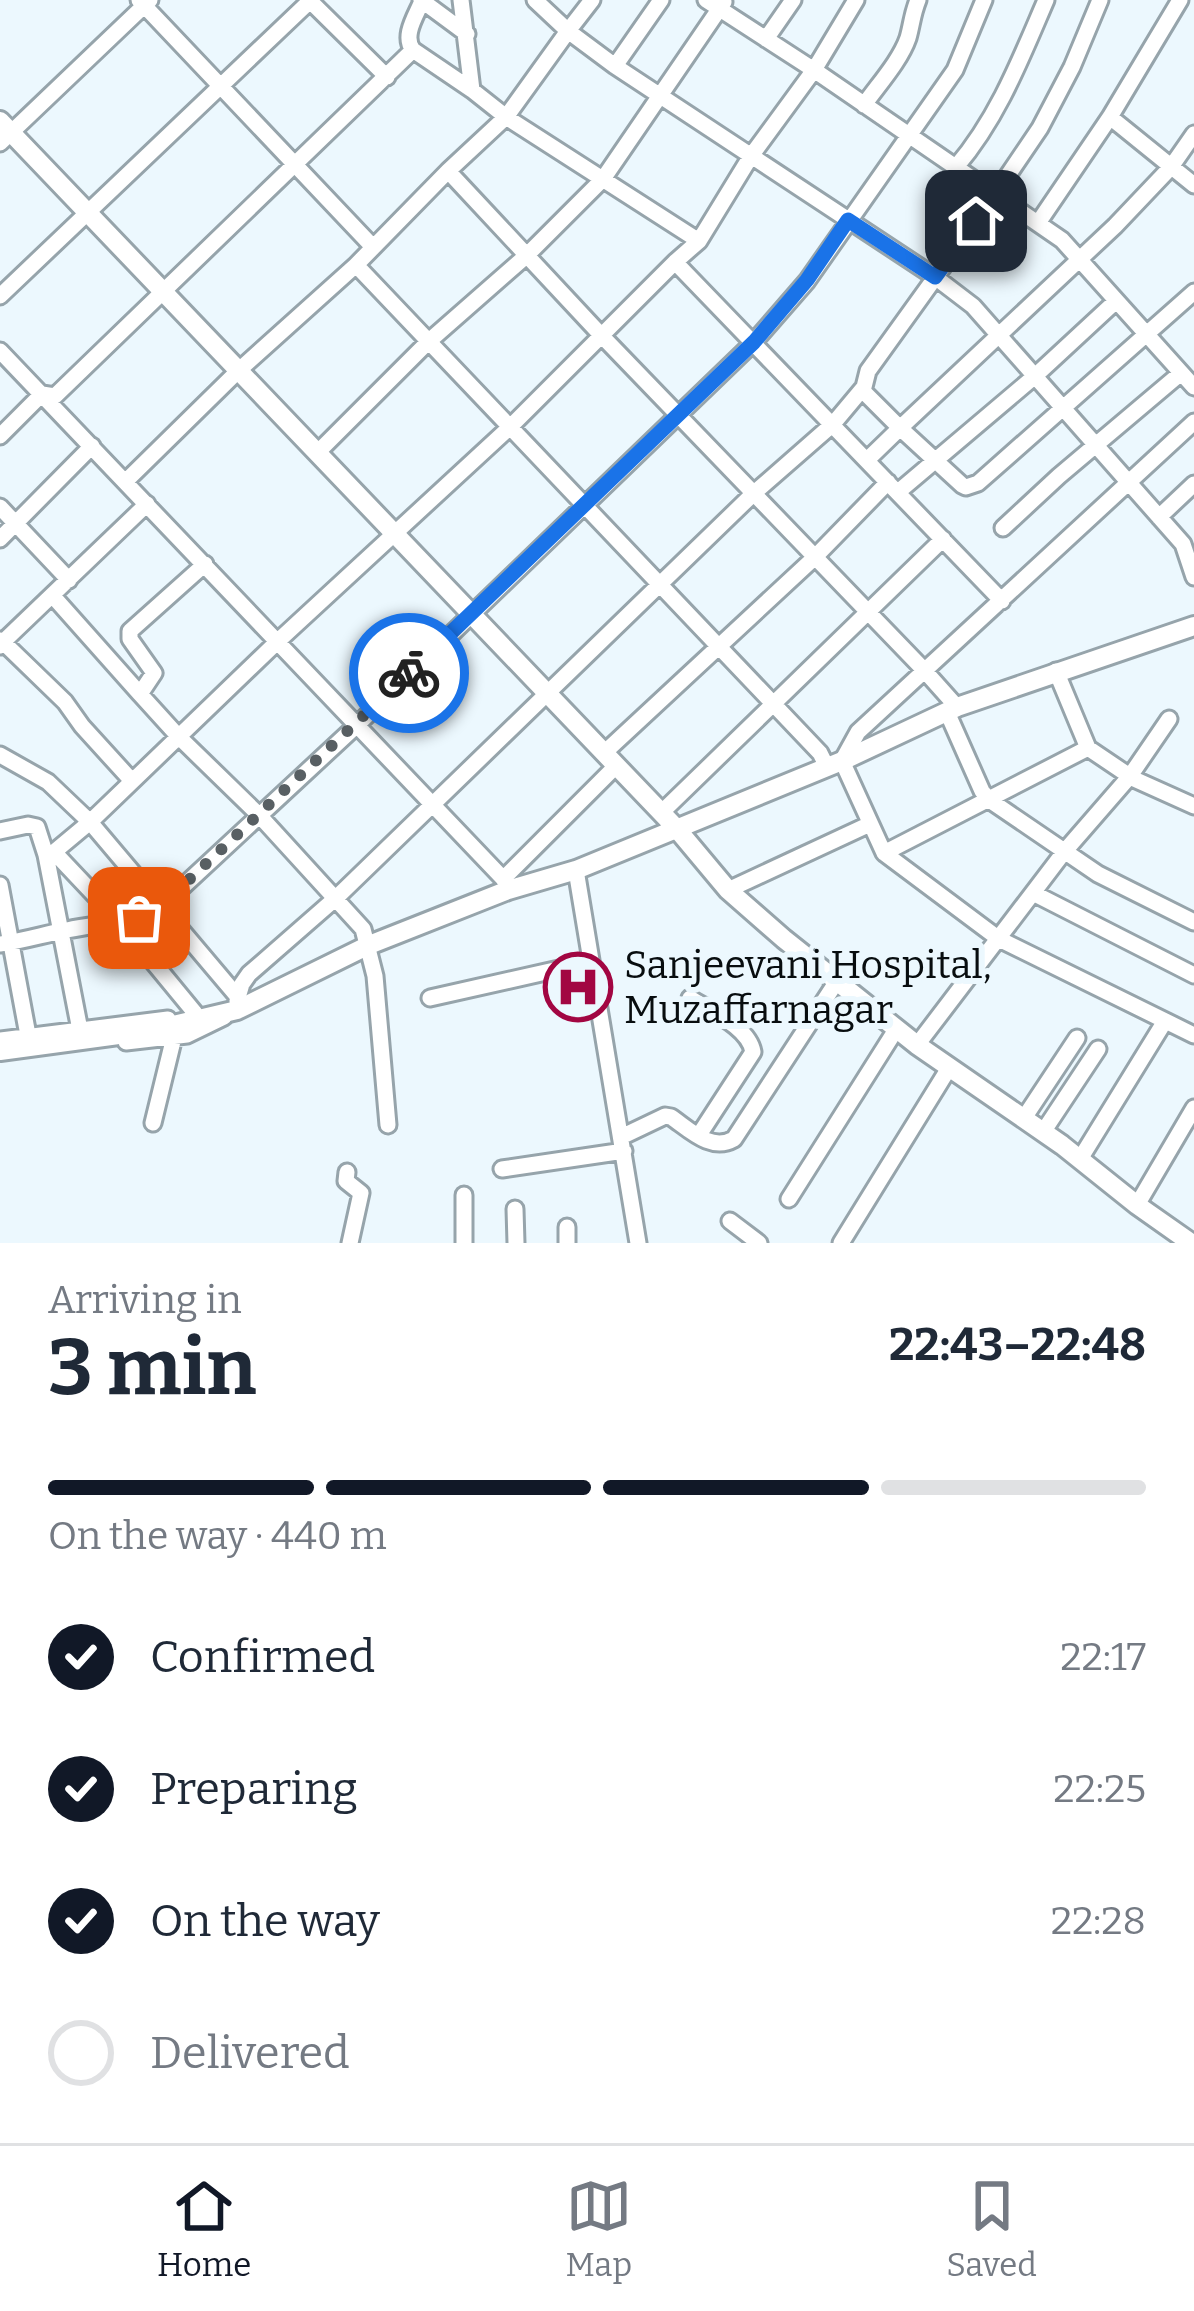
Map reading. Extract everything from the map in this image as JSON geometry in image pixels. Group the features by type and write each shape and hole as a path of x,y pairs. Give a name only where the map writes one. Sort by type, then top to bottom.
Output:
{"street":[{"path":"0,296 310,0 387,77"},
{"path":"461,0 472,90"},
{"path":"535,0 568,32 615,66 973,306 1159,517 1188,542 1194,577"},
{"path":"126,481 506,117 592,0"},
{"path":"615,66 661,0"},
{"path":"766,39 793,0"},
{"path":"50,853 90,822 510,427 699,241 856,0"},
{"path":"864,105 904,46 918,0"},
{"path":"5,943 121,923 161,906 585,506 754,342 807,280 955,70 984,0"},
{"path":"956,167 1002,101 1046,0"},
{"path":"237,1003 249,974 433,806 862,391 868,371 1040,128 1100,0"},
{"path":"1039,224 1183,0 1194,6"},
{"path":"467,34 422,1 408,44 506,117 699,241"},
{"path":"373,248 145,2 4,132 89,214 677,829 728,890 917,1045 1188,1241 1194,1220"},
{"path":"317,453 603,179 717,3 1062,240 1194,387"},
{"path":"42,394 55,397 413,50"},
{"path":"1110,117 1194,185"},
{"path":"867,460 1114,226 1171,167 1194,134"},
{"path":"448,171 924,670 952,710 988,799 1098,874 1194,922"},
{"path":"675,262 1001,601"},
{"path":"356,265 835,764 884,853 999,939 1194,1035"},
{"path":"862,391 966,487 978,483 1194,292"},
{"path":"508,884 610,760 719,646 893,487 934,461 1116,301"},
{"path":"0,351 508,884"},
{"path":"1004,528 1181,373"},
{"path":"0,436 42,394"},
{"path":"835,764 857,732 1194,422"},
{"path":"0,539 92,446"},
{"path":"1159,517 1194,484"},
{"path":"133,781 65,701 1,642 147,503"},
{"path":"0,507 69,580"},
{"path":"661,813 943,539"},
{"path":"140,694 154,674 130,639 130,631 205,564"},
{"path":"52,595 179,737 363,928 375,976 388,1125"},
{"path":"0,1053 176,1032 508,884 576,870 835,764 952,710 1194,626"},
{"path":"1056,671 1088,748 1130,776 1194,806"},
{"path":"917,1045 1064,852 1130,776 1168,719"},
{"path":"884,853 1088,748"},
{"path":"0,755 48,782 90,822 237,1003"},
{"path":"728,890 870,824"},
{"path":"0,831 36,826 50,853 121,923 195,1013"},
{"path":"50,853 80,1030"},
{"path":"576,870 638,1243"},
{"path":"0,885 5,943 28,1035"},
{"path":"1033,893 1194,975"},
{"path":"430,998 590,962"},
{"path":"502,1168 623,1144 665,1116 718,1145 734,1139 837,981"},
{"path":"690,998 749,1039 753,1047 698,1135"},
{"path":"0,1040 237,1003"},
{"path":"1080,1159 1165,1021"},
{"path":"789,1199 897,1028"},
{"path":"153,1123 176,1032"},
{"path":"1024,1118 1077,1038"},
{"path":"1043,1132 1098,1048"},
{"path":"841,1243 949,1068"},
{"path":"1137,1204 1194,1108"},
{"path":"346,1172 347,1183 361,1193 350,1243"},
{"path":"464,1195 464,1243"},
{"path":"514,1209 515,1243"},
{"path":"730,1221 759,1243"}],"way so far":[{"path":"139,918 161,906 409,673"}],"place":[{"name":"Sanjeevani Hospital, Muzaffarnagar","path":"578,987"}],"route":[{"path":"409,673 754,342 807,280 848,220 935,277 976,221"}]}
